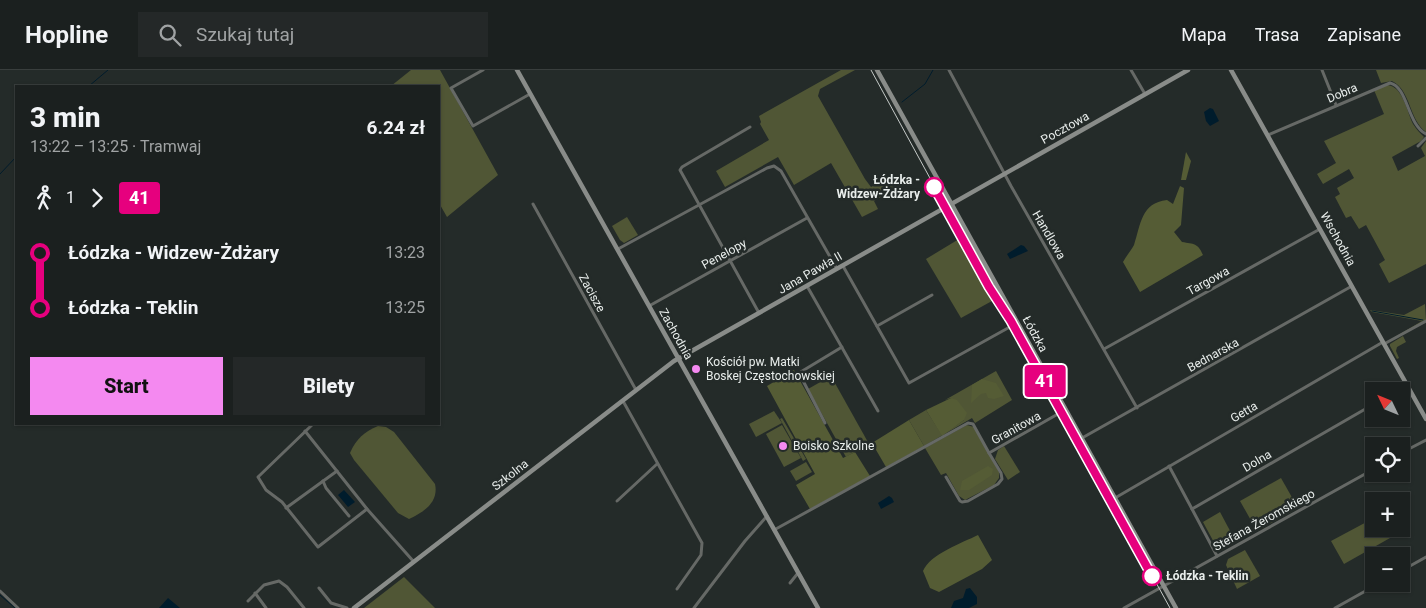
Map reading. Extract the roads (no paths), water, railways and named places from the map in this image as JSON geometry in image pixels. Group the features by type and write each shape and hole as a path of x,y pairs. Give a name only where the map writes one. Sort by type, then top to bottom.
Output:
{"street":[{"path":"483,70 451,88 473,126 530,94"},
{"name":"Zachodnia","path":"517,70 818,608"},
{"name":"Łódzka","path":"876,70 1176,608"},
{"name":"Handlowa","path":"949,70 1004,173 1137,408"},
{"path":"1131,70 1145,94"},
{"name":"Pocztowa","path":"951,204 1188,70"},
{"name":"Wschodnia","path":"1231,70 1405,382"},
{"path":"1322,70 1336,105"},
{"name":"Dobra","path":"1268,135 1388,83 1393,83 1401,92 1416,125 1426,134"},
{"path":"750,127 680,169 759,313"},
{"path":"1418,146 1426,138"},
{"path":"618,249 767,168 776,166 781,171 837,269"},
{"name":"Zacisze","path":"533,204 636,390"},
{"name":"Jana Pawła II","path":"679,359 951,204"},
{"name":"Penelopy","path":"649,306 807,218"},
{"name":"Targowa","path":"1104,349 1320,228"},
{"path":"843,266 909,384 1017,323"},
{"path":"807,286 878,411"},
{"name":"Bednarska","path":"1081,438 1352,286"},
{"path":"877,326 932,295"},
{"name":"Getta","path":"1114,498 1384,343 1426,321"},
{"path":"825,423 798,373 842,347"},
{"name":"Szkolna","path":"354,608 636,390 679,359"},
{"name":"Wschodnia","path":"1410,390 1426,419"},
{"path":"623,401 702,543 701,554 677,589"},
{"name":"Dolna","path":"1192,509 1365,409"},
{"name":"Granitowa","path":"946,477 958,498 962,502 968,501 998,484 1002,476 989,453 1065,410"},
{"path":"774,530 968,423 973,424 989,453"},
{"path":"312,425 258,477 266,490 282,502 318,547 368,508"},
{"path":"305,431 414,562"},
{"path":"1410,448 1426,440"},
{"path":"617,501 658,464"},
{"path":"1168,466 1217,556"},
{"path":"286,508 337,471"},
{"name":"Stefana Żeromskiego","path":"1124,608 1365,474"},
{"path":"323,481 326,488 349,516"},
{"path":"694,608 766,516"},
{"path":"1410,566 1426,557"},
{"path":"790,583 798,573"},
{"path":"248,601 266,583 279,581 287,587 304,608"},
{"path":"319,588 331,602 347,608"},
{"path":"0,591 18,608"},
{"path":"1335,608 1365,591"},
{"path":"255,592 266,608"}],"water":[{"path":"1210,108 1213,109 1219,121 1210,126 1206,121 1204,112"},
{"path":"1021,245 1028,251 1010,259 1007,254"},
{"path":"344,490 355,502 348,507 338,495"},
{"path":"889,496 894,502 881,509 878,503"},
{"path":"970,588 977,597 977,604 969,608 951,608 954,601 963,598 966,589"},
{"path":"168,598 180,608 159,608"}],"waterway":[{"path":"90,85 108,70"},
{"path":"902,102 925,84 933,70"},
{"path":"0,174 15,158"},
{"path":"1372,311 1423,320"},
{"path":"0,595 15,608"}],"tram line":[{"path":"871,70 967,246 1014,325 1170,608"},
{"name":"41","path":"934,187 989,287 1011,321 1088,458 1152,576"}],"place":[{"name":"Łódzka - Widzew-Żdżary","path":"934,187"},
{"name":"Kościół pw. Matki Boskej Częstochowskiej","path":"696,369"},
{"name":"Boisko Szkolne","path":"783,446"},
{"name":"Łódzka - Teklin","path":"1152,576"}]}
